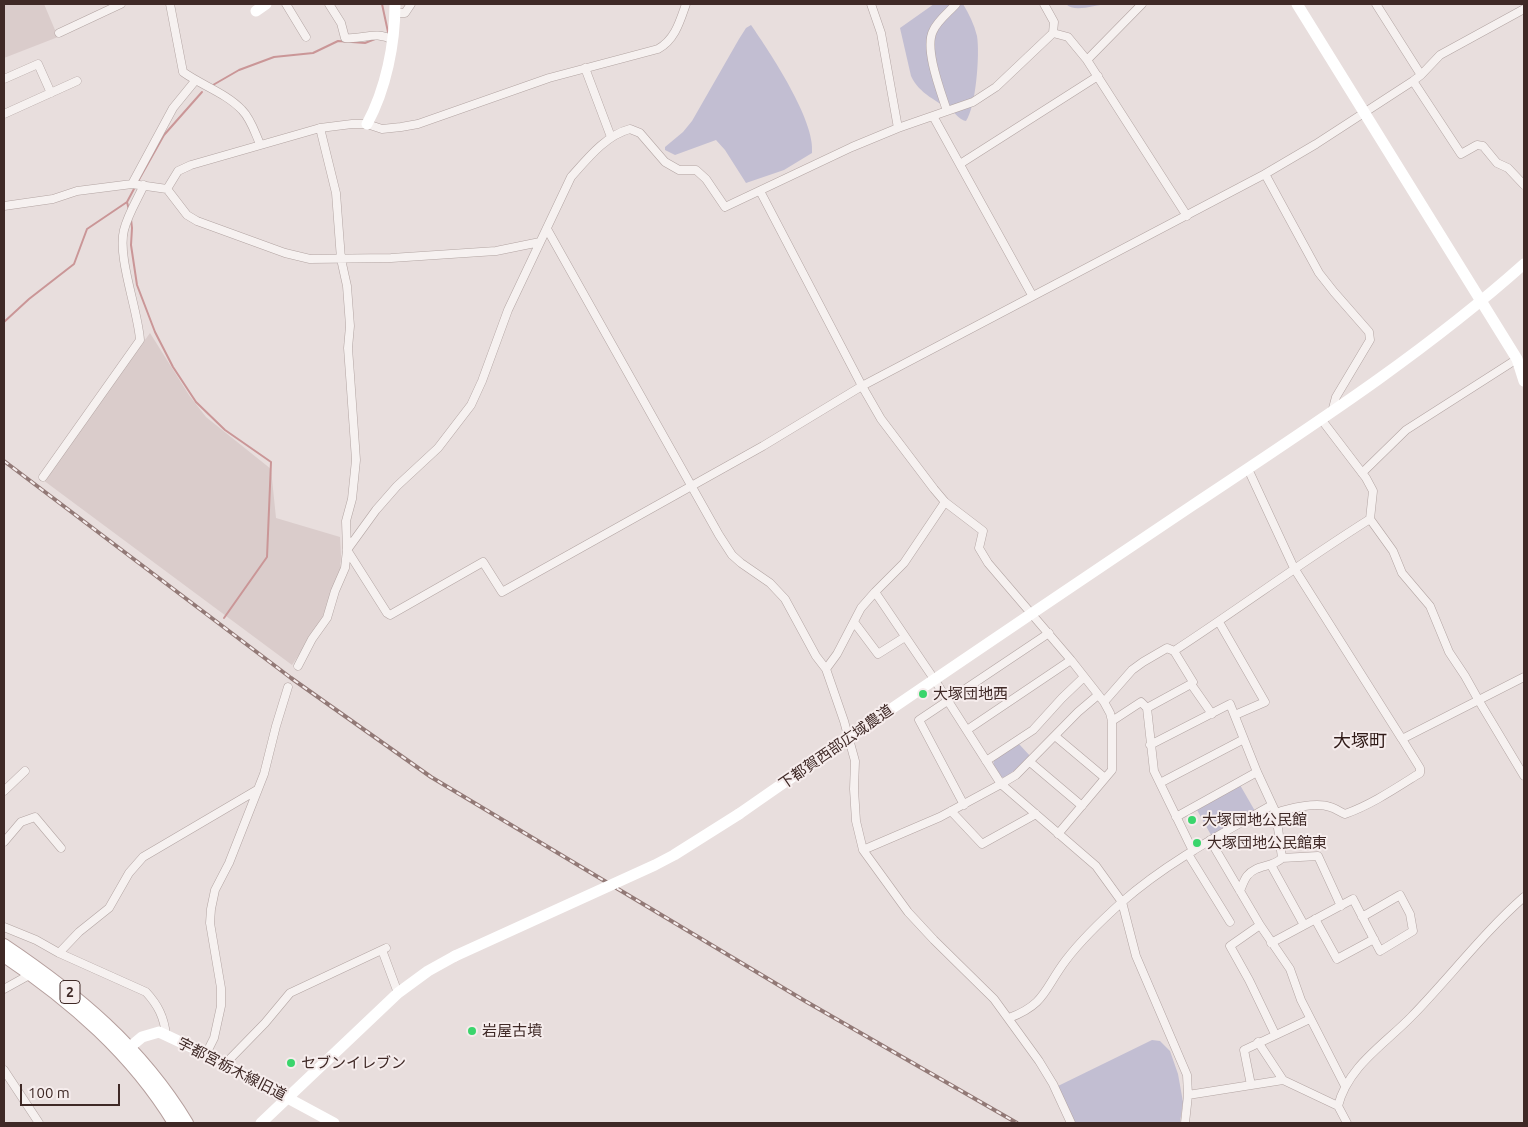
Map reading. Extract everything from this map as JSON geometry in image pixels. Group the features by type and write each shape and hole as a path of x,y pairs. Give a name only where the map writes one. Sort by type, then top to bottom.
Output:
{"main road":[{"name":"2","path":"4,945 40,969 106,1023 174,1123"},
{"name":"2","path":"4,956 31,974 76,1009 156,1078 187,1123"}],"street":[{"path":"59,33 121,4"},
{"path":"170,4 183,72 242,110 249,120 260,144"},
{"path":"253,13 266,4"},
{"path":"286,4 306,37"},
{"path":"329,4 341,22 345,38 356,40 373,34 384,35 393,40"},
{"path":"367,124 375,111 384,80 393,40 395,8 404,13 411,4"},
{"path":"168,189 178,171 260,144 320,128 367,124 382,129 401,128 418,124 549,78 658,49 667,44 676,29 686,4"},
{"path":"871,4 881,33 898,128"},
{"path":"947,111 932,60 930,42 933,31 956,4"},
{"path":"347,550 376,510 397,486 438,448 471,405 482,381 508,310 571,177 585,161 611,138 630,129 640,133 665,162 679,170 696,170 706,179 725,207 852,147 898,128 973,102 996,87 1053,33 1054,22 1044,4"},
{"path":"1087,60 1142,4"},
{"path":"1296,4 1517,359 1524,381"},
{"path":"1376,4 1421,75"},
{"path":"347,550 387,613 392,614 483,562 502,592 692,487 862,386 1265,174 1316,144 1413,81 1440,55 1524,9"},
{"path":"1053,33 1068,38 1087,60 1186,216"},
{"path":"4,79 38,64 51,93"},
{"path":"585,68 611,138"},
{"path":"960,164 1098,76"},
{"path":"4,114 77,81"},
{"path":"132,184 173,108 195,81"},
{"path":"1413,81 1460,154 1477,145 1483,146 1497,163 1508,168 1524,186"},
{"path":"933,116 1032,295"},
{"path":"298,666 312,639 327,618 335,591 345,568 347,550 346,521 352,499 356,451 348,348 349,312 347,286 341,259 336,194 320,128"},
{"path":"1265,174 1319,273 1369,332 1370,340 1336,398 1332,412"},
{"path":"4,206 53,199 77,191 132,184 168,189 187,215 214,228 285,253 310,259 496,251 540,242"},
{"path":"43,477 140,340 139,325 123,254 123,233 128,216 144,185"},
{"path":"760,191 881,419 945,502 983,531 979,548 988,563 1071,660 1101,698 1110,713 1112,721 1112,770 1058,834"},
{"path":"547,229 732,555 741,564 770,583 785,599 816,656 826,669 855,761 856,821 863,850 908,912 994,999 1009,1018 1053,1084 1071,1123"},
{"name":"下都賀西部広域農道","path":"398,993 428,971 456,956 656,865 739,814 934,679 1377,381 1482,302 1524,264"},
{"path":"1362,473 1406,430 1517,359"},
{"path":"1321,419 1374,491 1370,519 1393,551 1402,572 1430,606 1449,652 1466,676 1478,701 1524,776"},
{"path":"1248,468 1294,568 1420,768 1420,773 1345,814 1330,806 1305,806 1276,813"},
{"path":"826,669 861,608 904,563 945,502"},
{"path":"1174,651 1219,622 1294,568 1370,519"},
{"path":"875,592 934,679 1001,784 1096,866 1122,902 1136,956 1186,1075 1188,1095 1185,1123"},
{"path":"854,622 878,654 905,637"},
{"path":"1219,622 1265,702 1235,715"},
{"path":"964,805 919,720 1049,633"},
{"path":"863,850 919,827 964,805 1016,775 1078,712 1101,698 1143,662 1167,648 1174,651 1194,682 1147,708"},
{"path":"967,730 1071,660"},
{"path":"986,761 1034,730 1062,698 1084,677"},
{"path":"1402,738 1524,677"},
{"path":"1191,684 1212,714"},
{"path":"206,1054 214,1038 221,1006 210,923 215,890 229,863 264,774 288,686"},
{"path":"1112,721 1141,702 1147,708 1154,771 1191,853 1230,922"},
{"path":"1150,745 1230,704 1257,772 1276,813 1282,858"},
{"path":"1055,736 1105,778"},
{"path":"1160,783 1244,738"},
{"path":"1030,762 1082,806"},
{"path":"4,790 25,772"},
{"path":"1176,817 1257,772"},
{"path":"59,953 79,932 109,908 129,873 143,857 257,790"},
{"path":"1009,1018 1028,1010 1040,1001 1062,966 1077,947 1122,902 1148,881 1210,840 1272,805"},
{"path":"951,811 982,844 1036,814"},
{"path":"4,842 20,822 34,817 61,848"},
{"path":"1210,840 1260,925 1290,969 1301,1000 1345,1086"},
{"path":"1240,891 1248,875 1256,869 1279,862 1282,858 1318,856 1341,906"},
{"path":"1271,864 1304,925"},
{"path":"1272,943 1353,899 1362,917 1380,951 1413,931 1410,914 1400,896 1362,917"},
{"path":"1338,1106 1345,1086 1363,1062 1412,1017 1503,917 1524,897"},
{"path":"1315,919 1337,958 1374,939"},
{"path":"1260,925 1230,946 1275,1034"},
{"path":"4,927 146,992 161,1012 166,1035"},
{"path":"225,1064 265,1023 290,993 384,949 398,993 261,1123"},
{"path":"4,989 31,974"},
{"path":"1250,1085 1244,1050 1310,1019"},
{"name":"宇都宮栃木線旧道","path":"125,1050 142,1036 159,1032 206,1054 334,1123"},
{"path":"1258,1042 1283,1080 1338,1106 1347,1123"},
{"path":"4,1070 39,1123"},
{"path":"1188,1095 1283,1080"}],"shaded area":[{"path":"4,4 44,4 58,37 4,58"},
{"path":"934,4 963,4 977,36 978,55 975,93 966,121 960,119 953,112 929,97 919,88 911,76 900,28"},
{"path":"1066,4 1107,4 1074,8"},
{"path":"751,25 769,51 799,105 807,123 812,153 784,170 746,183 725,150 716,140 675,155 665,150 665,147 683,132 692,121 739,39 746,28"},
{"path":"150,333 189,395 206,417 271,469 276,518 340,537 340,572 331,593 325,616 292,665 43,480"},
{"path":"1019,744 1031,757 1005,778 1001,777 993,765 994,760"},
{"path":"1240,785 1255,811 1211,835 1197,810"},
{"path":"1152,1040 1160,1041 1170,1051 1178,1074 1183,1102 1180,1123 1074,1123 1058,1086"}],"waterway":[{"path":"382,4 388,32"},
{"path":"213,85 239,70 274,57 313,53 338,41 365,43 375,39"},
{"path":"137,183 164,135 202,92"},
{"path":"4,322 29,299 74,264 87,229 127,202 135,187"},
{"path":"127,202 129,210"},
{"path":"131,219 131,245 137,285 155,332 173,367 196,402 225,430 271,462 267,557 224,618"}],"railway":[{"path":"4,461 291,678 431,777 805,1001 1017,1123"}],"place":[{"name":"大塚団地西","path":"923,694"},
{"name":"大塚団地公民館","path":"1192,820"},
{"name":"大塚団地公民館東","path":"1197,843"},
{"name":"岩屋古墳","path":"472,1031"},
{"name":"セブンイレブン","path":"291,1063"}],"district":[{"name":"大塚町","path":"1360,741"}]}
